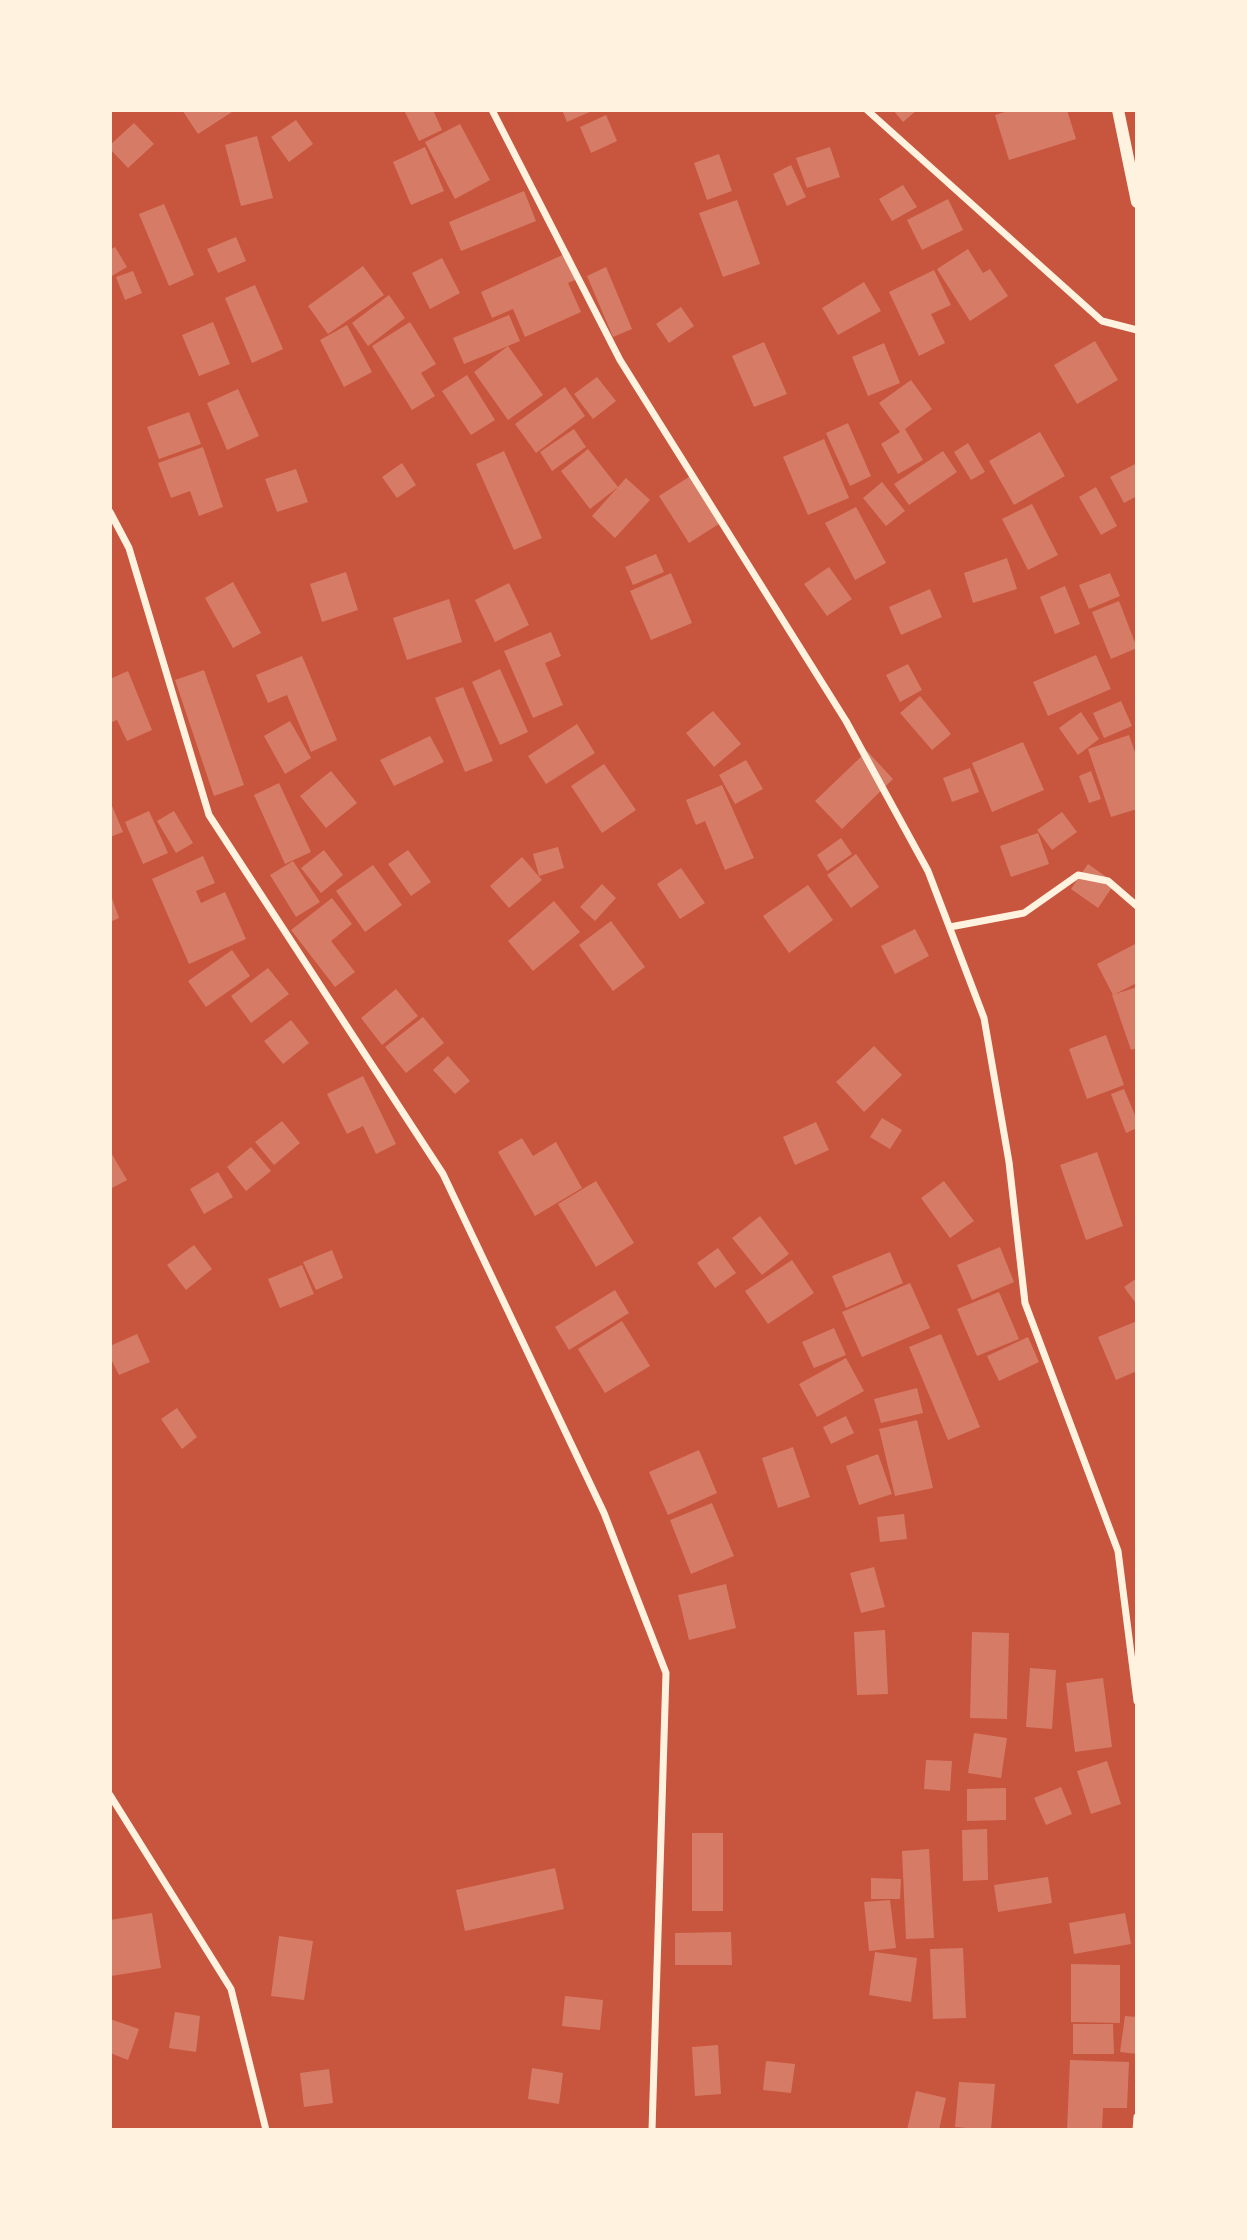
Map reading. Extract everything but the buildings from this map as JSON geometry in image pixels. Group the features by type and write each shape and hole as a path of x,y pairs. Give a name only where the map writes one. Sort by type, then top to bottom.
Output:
{"street":[{"path":"492,110 620,360 846,721 928,871 984,1018 1009,1162 1025,1303 1118,1551 1137,1702"},
{"path":"867,110 1101,321 1137,330"},
{"path":"1118,110 1137,202"},
{"path":"110,512 128,548 209,816 443,1174 604,1513 666,1673 652,2130"},
{"path":"950,927 1024,913 1078,876 1108,881 1137,906"},
{"path":"110,1795 231,1989 266,2130"},
{"path":"1136,2130 1137,2117"}]}
